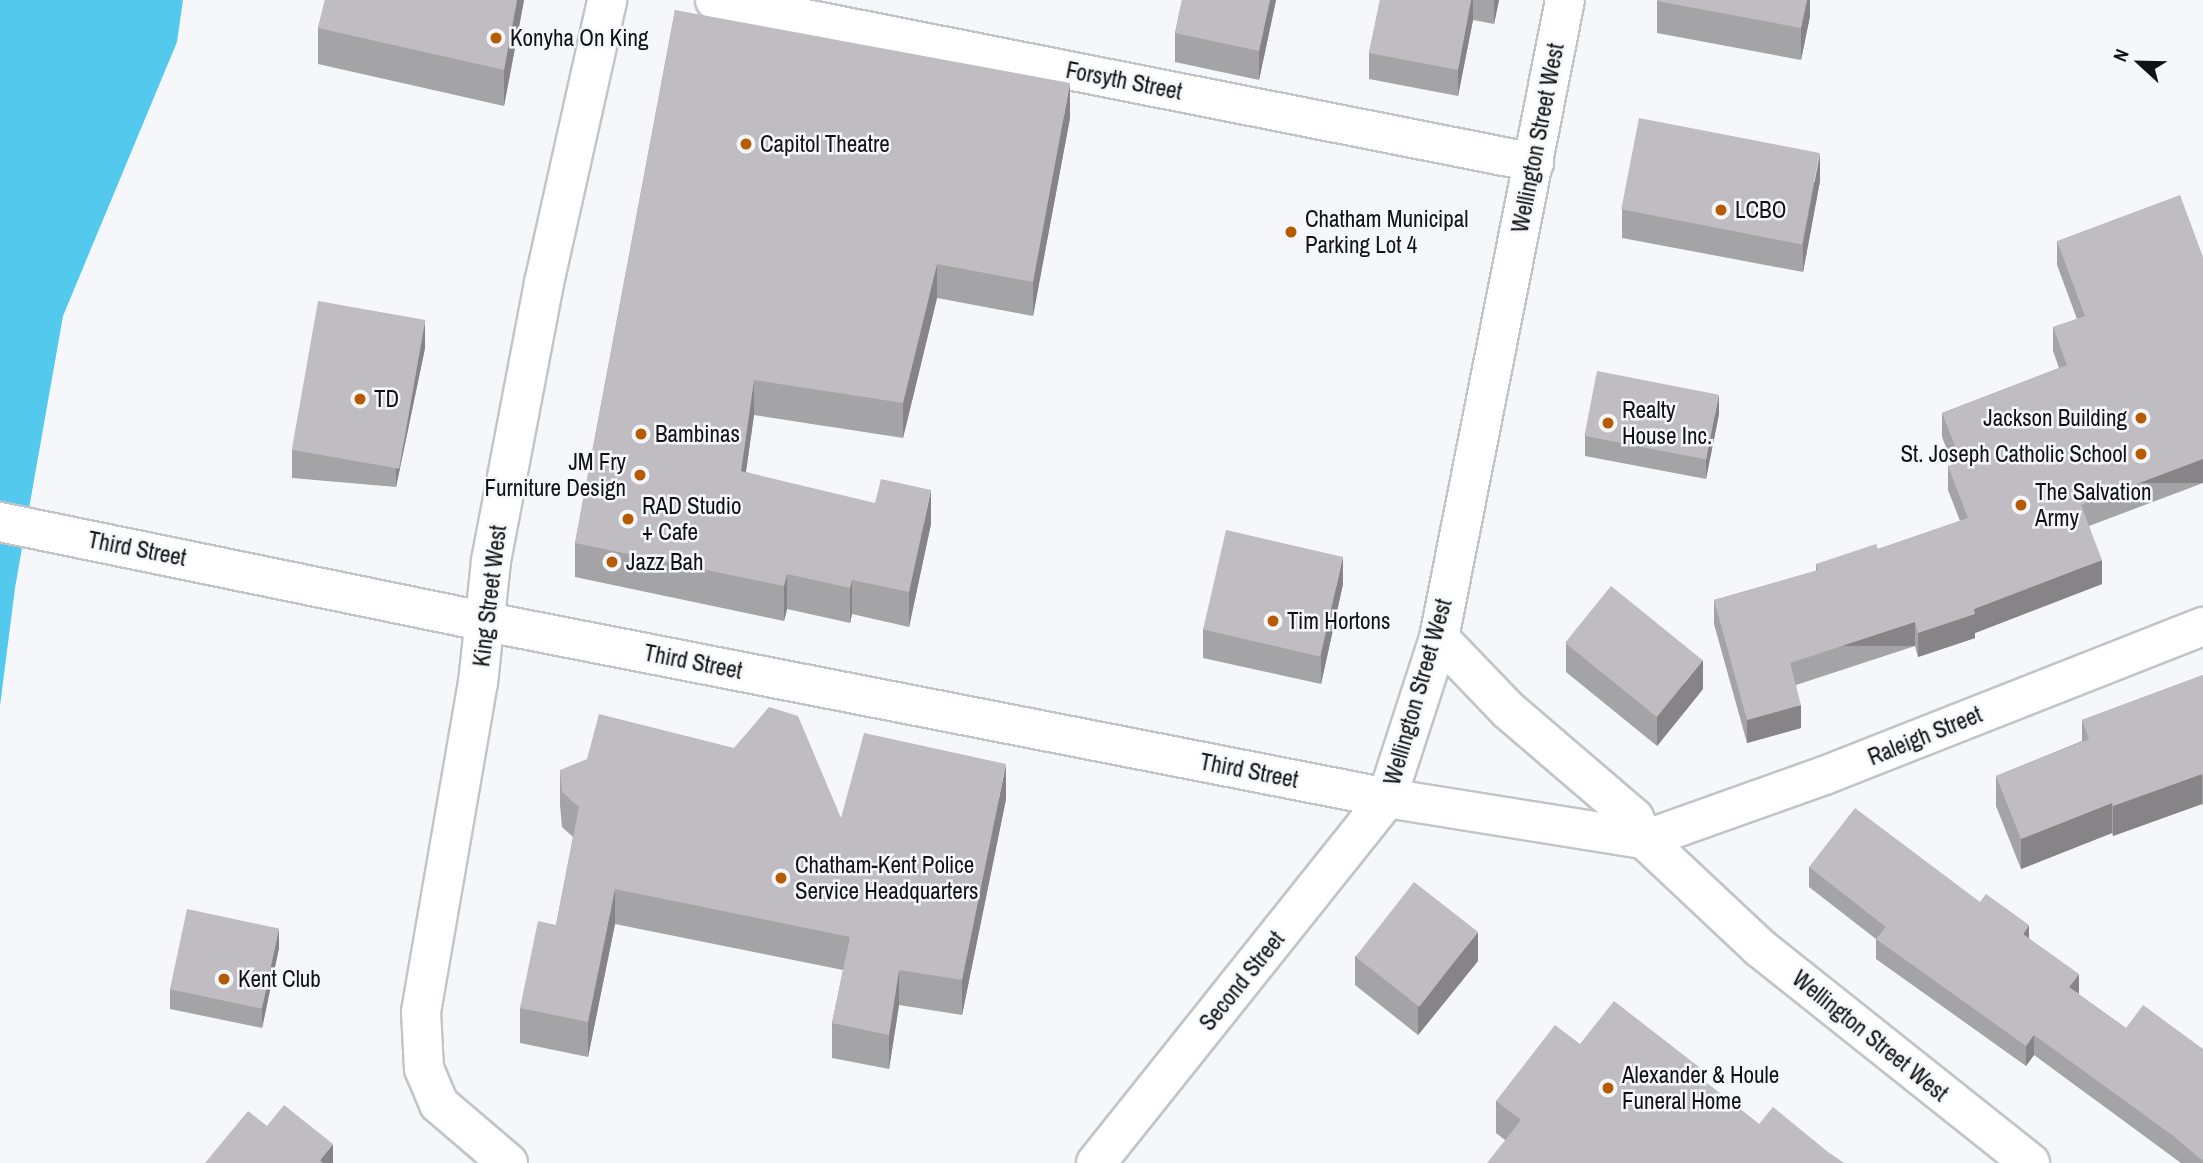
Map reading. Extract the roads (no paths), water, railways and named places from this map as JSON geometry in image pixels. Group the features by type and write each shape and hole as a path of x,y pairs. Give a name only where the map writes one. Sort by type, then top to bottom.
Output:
{"street":[{"name":"King Street West","path":"508,1163 439,1104 424,1069 421,1013 486,622 491,561 541,296 607,0"},
{"name":"Forsyth Street","path":"715,0 1534,162"},
{"name":"Wellington Street West","path":"1565,0 1438,638 1387,798 1644,839 1760,947 2030,1163"},
{"name":"Third Street","path":"0,522 486,622 1387,798"},
{"name":"Raleigh Street","path":"1644,839 1824,775 2203,626"},
{"path":"1438,638 1508,710 1634,818 1644,839"},
{"name":"Second Street","path":"1096,1163 1387,798"}],"water":[{"path":"0,0 183,0 177,42 63,316 15,588 0,706"}],"place":[{"name":"Konyha On King","path":"496,38"},
{"name":"Capitol Theatre","path":"746,144"},
{"name":"LCBO","path":"1721,210"},
{"name":"Chatham Municipal Parking Lot 4","path":"1291,232"},
{"name":"TD","path":"360,399"},
{"name":"Jackson Building","path":"2141,418"},
{"name":"Realty House Inc.","path":"1608,423"},
{"name":"Bambinas","path":"641,434"},
{"name":"St. Joseph Catholic School","path":"2141,454"},
{"name":"JM Fry Furniture Design","path":"640,475"},
{"name":"The Salvation Army","path":"2021,505"},
{"name":"RAD Studio + Cafe","path":"628,519"},
{"name":"Jazz Bah","path":"612,562"},
{"name":"Tim Hortons","path":"1273,621"},
{"name":"Chatham-Kent Police Service Headquarters","path":"781,878"},
{"name":"Kent Club","path":"224,979"},
{"name":"Alexander & Houle Funeral Home","path":"1608,1088"}]}
